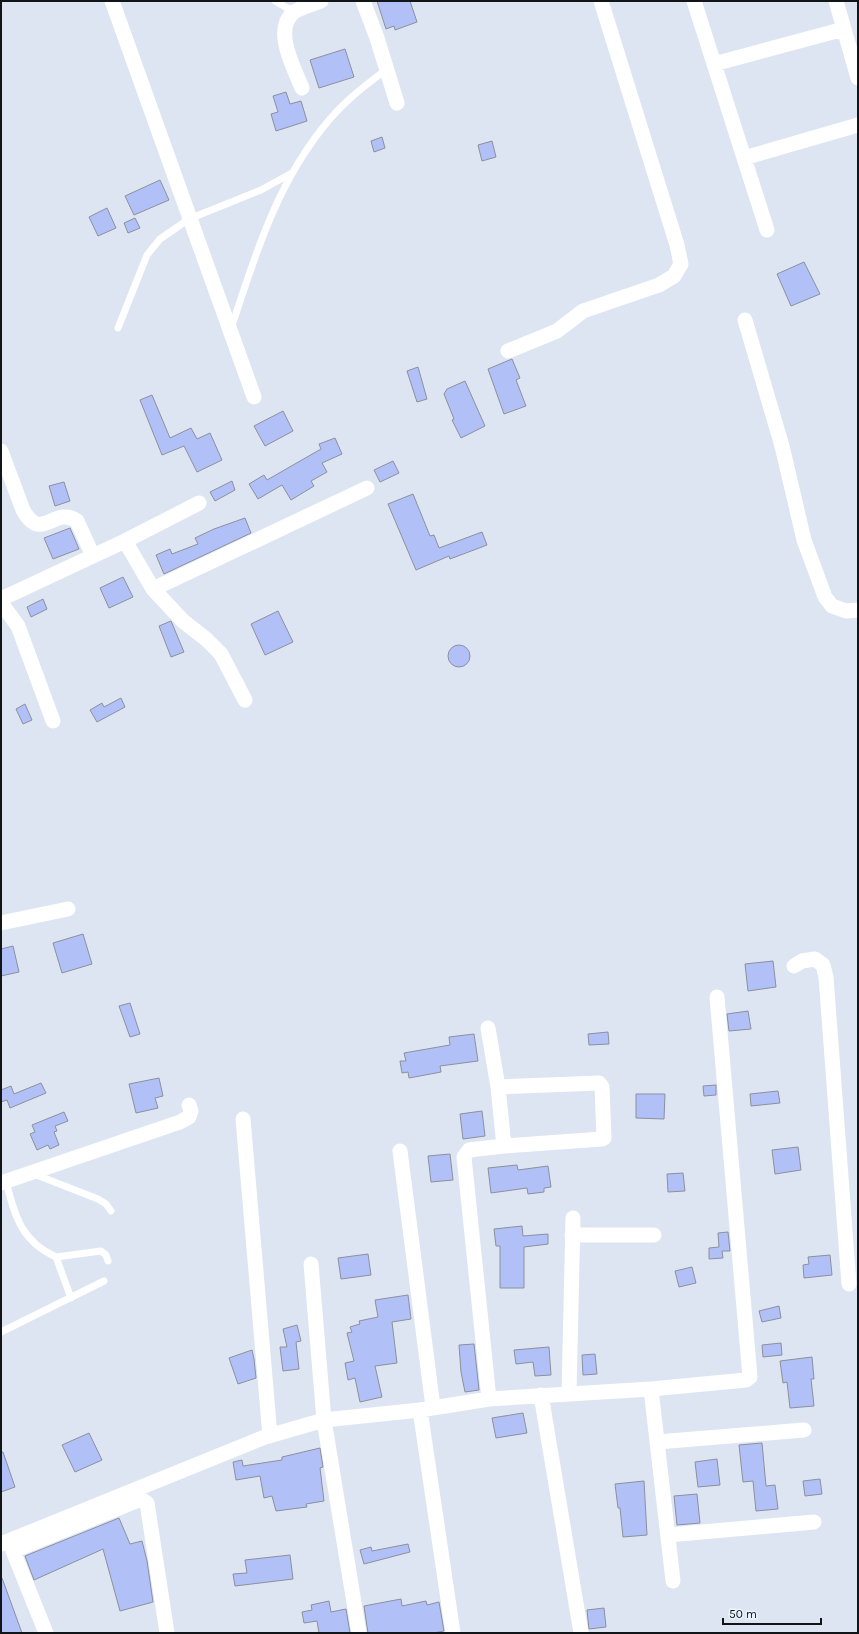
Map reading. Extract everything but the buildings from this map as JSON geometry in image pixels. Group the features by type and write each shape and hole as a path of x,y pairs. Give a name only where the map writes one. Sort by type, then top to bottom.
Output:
{"street":[{"path":"112,1 254,397"},
{"path":"302,88 283,35 286,22 298,10 321,1"},
{"path":"362,1 387,69 397,103"},
{"path":"508,351 557,331 583,311 659,285 674,276 681,264 677,244 601,1"},
{"path":"694,1 767,230"},
{"path":"836,1 844,29 854,52 858,78"},
{"path":"714,64 844,29"},
{"path":"744,158 858,125"},
{"path":"745,320 782,446 804,540 825,597 832,606 846,611 858,610"},
{"path":"1,454 28,518 33,524 38,525 66,517 73,518 77,522 93,556"},
{"path":"152,589 367,488"},
{"path":"1,600 125,541 199,503"},
{"path":"125,541 152,589 183,621 221,654 245,700"},
{"path":"1,603 18,626 53,721"},
{"path":"1,923 68,909"},
{"path":"794,966 802,961 815,959 823,965 826,977 848,1284"},
{"path":"5,1551 270,1436 324,1420 427,1409 490,1399 743,1382 750,1377 717,997"},
{"path":"488,1028 498,1087 504,1146"},
{"path":"490,1399 464,1156 469,1150 504,1146 602,1140 604,1138 602,1087 599,1083 498,1087"},
{"path":"4,1183 180,1122 189,1117 191,1111 189,1105"},
{"path":"243,1118 270,1436"},
{"path":"400,1151 427,1409 453,1633"},
{"path":"569,1394 573,1218"},
{"path":"572,1235 654,1235"},
{"path":"311,1264 324,1420 359,1633"},
{"path":"651,1389 673,1581"},
{"path":"542,1395 581,1633"},
{"path":"657,1442 804,1430"},
{"path":"5,1551 141,1499 144,1500 147,1503 167,1633"},
{"path":"668,1535 814,1522"},
{"path":"5,1551 46,1633"}],"lane":[{"path":"275,1 287,8 298,10"},
{"path":"230,332 258,246 275,207 304,154 330,119 353,96 387,69"},
{"path":"118,328 147,255 160,239 189,219 261,190 293,173"},
{"path":"32,1173 98,1199 106,1204 111,1211"},
{"path":"4,1183 19,1225 37,1245 56,1257 71,1298"},
{"path":"56,1257 101,1251 106,1255 108,1261"},
{"path":"1,1332 104,1281"}]}
